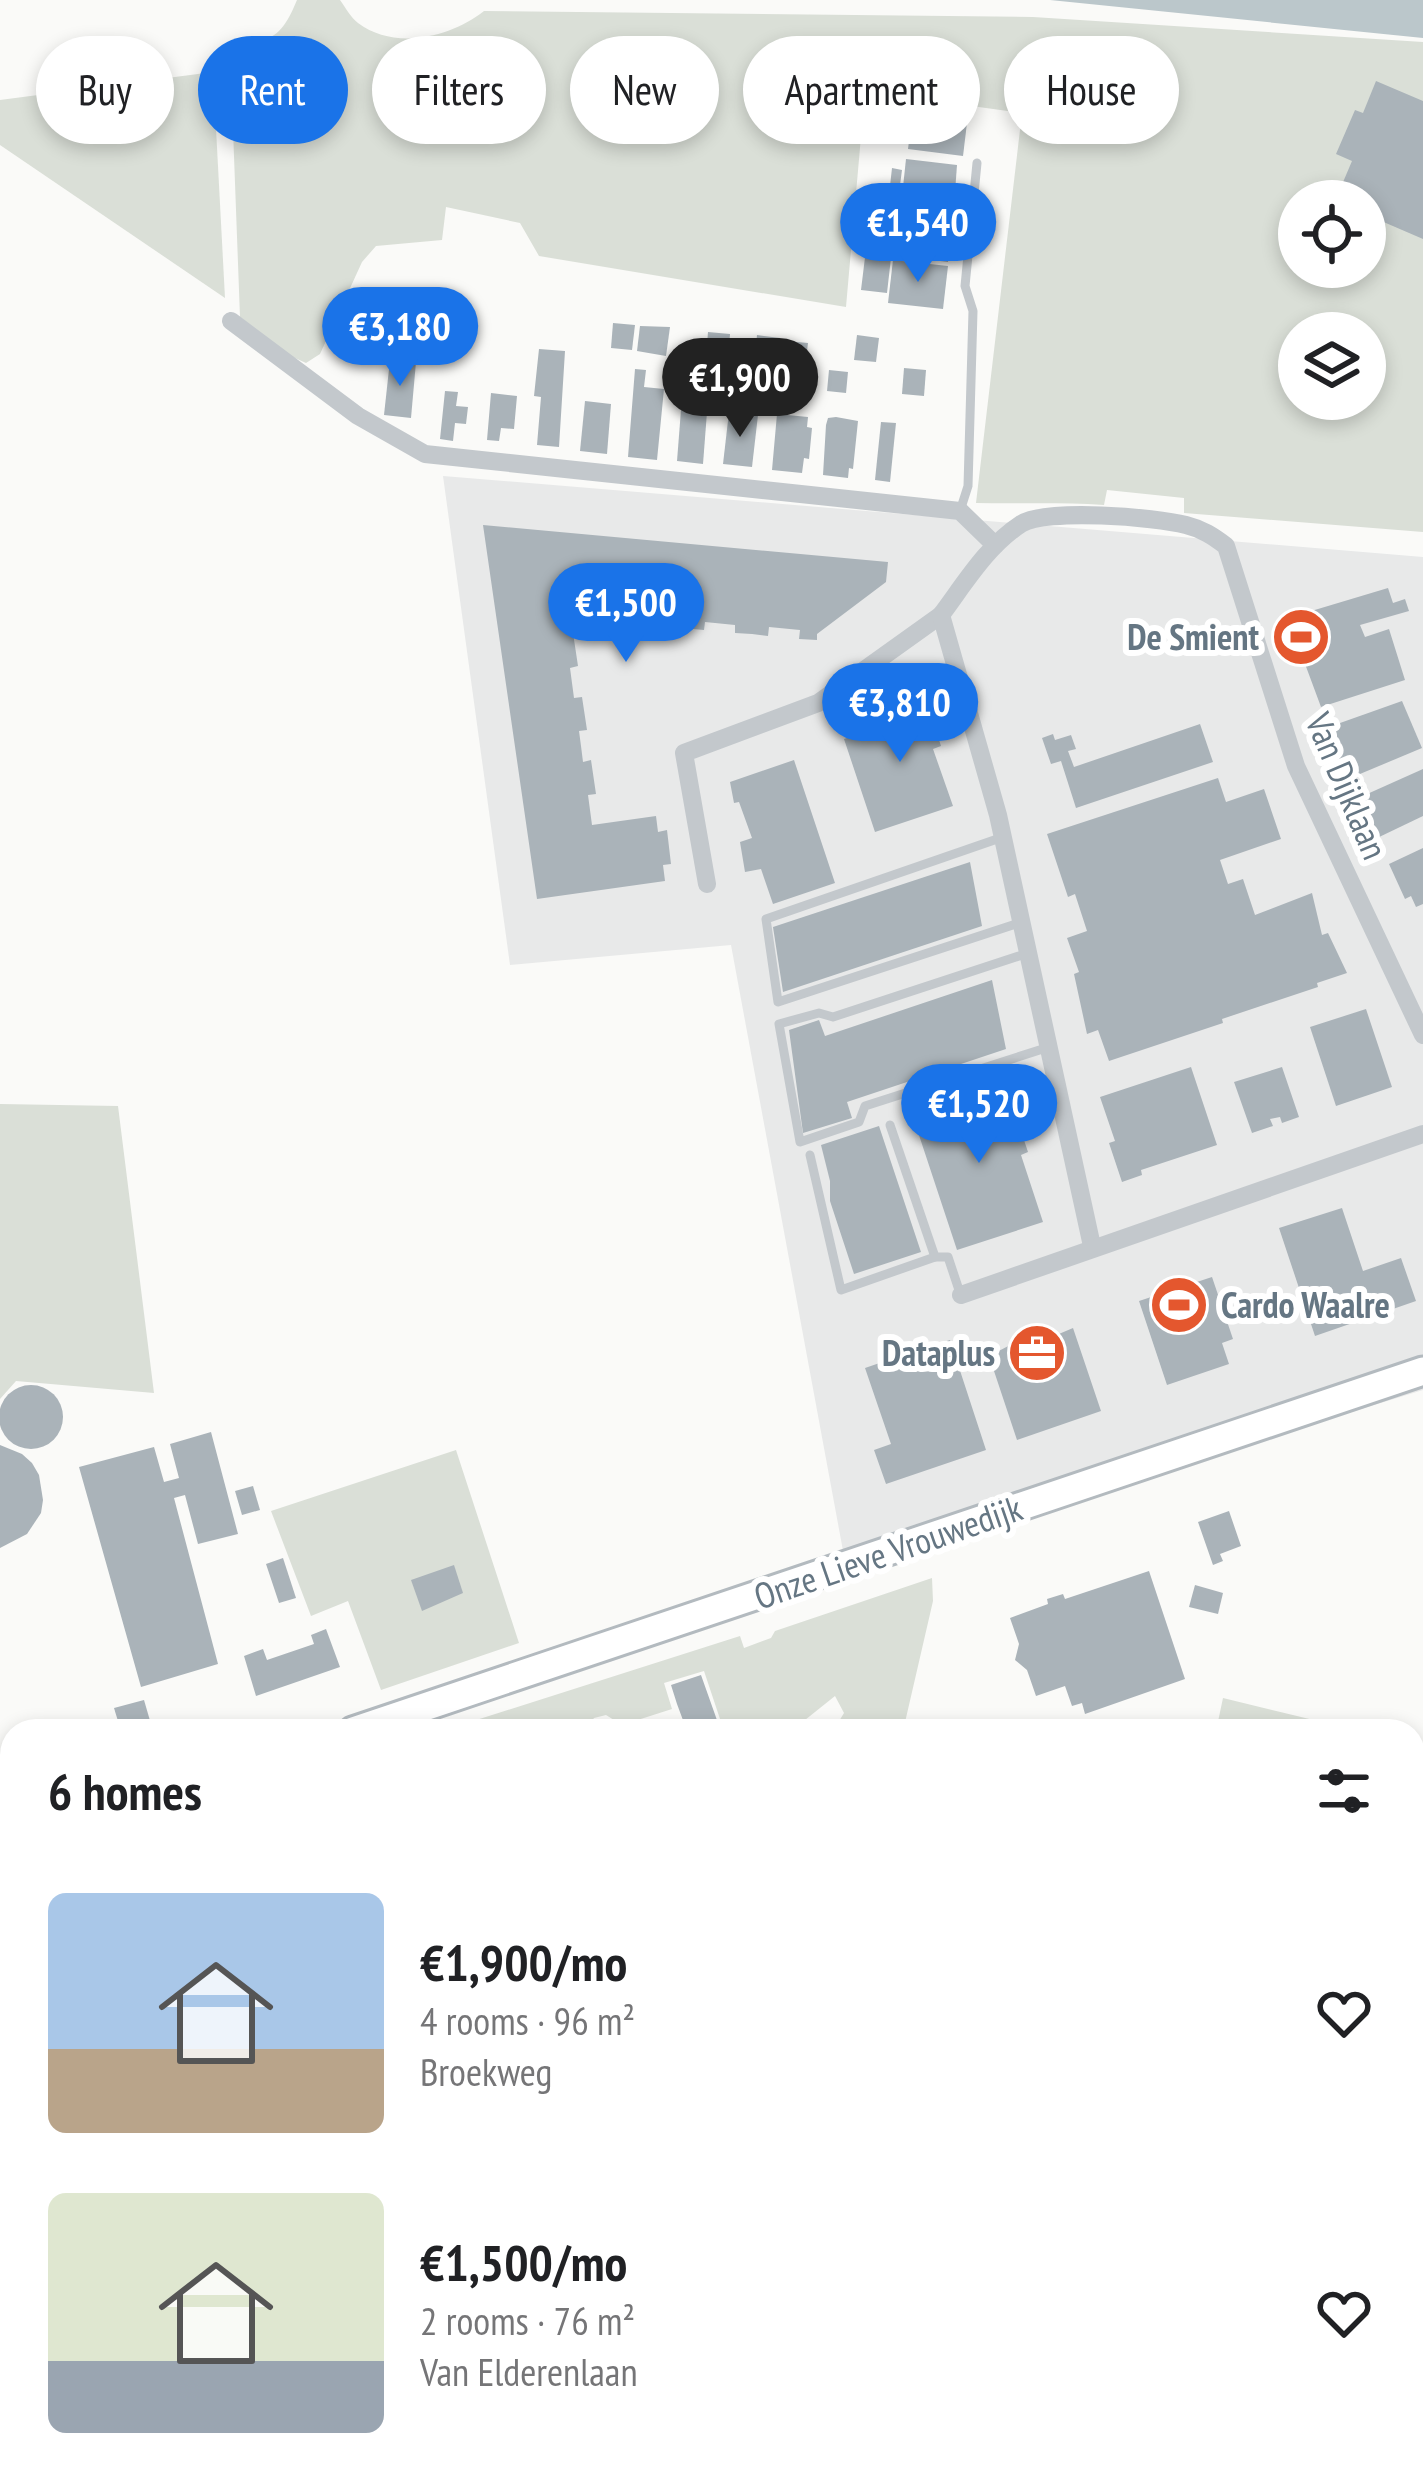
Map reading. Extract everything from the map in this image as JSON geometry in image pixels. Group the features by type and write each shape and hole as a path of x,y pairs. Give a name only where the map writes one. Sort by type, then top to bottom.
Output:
{"main road":[{"name":"Onze Lieve Vrouwedijk","path":"389,1719 1423,1371"}],"street":[{"path":"231,320 358,416 425,454 960,511 995,545"},
{"name":"Van Dijklaan","path":"707,884 684,753 818,703 941,615 995,545 1025,521 1054,514 1183,524 1208,532 1226,546 1296,766 1423,1035"},
{"path":"941,615 1003,837 1092,1246"},
{"path":"961,1295 1423,1134"}],"lane":[{"path":"960,511 968,486 973,311 965,286 977,163"},
{"path":"1003,837 766,919 778,1002 1022,922"},
{"path":"1028,953 833,1017 819,1012 779,1024 800,1142 859,1122 865,1106 1048,1047"},
{"path":"890,1125 935,1257"},
{"path":"810,1155 841,1290 935,1257 948,1257 961,1295"}],"shaded area":[{"path":"297,0 340,0 358,23 386,36 372,36 372,144 546,144 546,36 428,36 456,28 484,11 1033,17 1423,42 1423,532 1184,513 1184,498 1107,490 1104,505 976,503 1018,144 1179,144 1179,36 1004,36 1004,110 980,107 980,36 743,36 743,144 860,144 846,307 539,256 520,223 446,207 442,240 376,246 362,262 320,354 306,363 286,354 240,317 234,144 348,144 348,36 272,36 285,24"},
{"path":"1050,0 1423,0 1423,38"},
{"path":"198,74 198,144 217,144 225,298 0,145 0,100 36,95 36,144 174,144 174,77"},
{"path":"443,476 1423,557 1423,1390 846,1567 731,945 510,965"},
{"path":"0,1104 118,1106 154,1393 16,1381 0,1399"},
{"path":"456,1450 519,1643 381,1690 348,1601 311,1616 271,1511"},
{"path":"932,1578 933,1601 906,1719 840,1719 844,1713 835,1696 806,1719 720,1719 704,1671 664,1683 672,1709 641,1719 606,1715 480,1719 740,1636 744,1648 771,1638 775,1631"},
{"path":"1223,1698 1310,1719 1219,1719"}],"building":[{"path":"1376,81 1423,101 1423,239 1386,223 1386,180 1344,180 1352,161 1336,154 1355,110 1363,113"},
{"path":"909,144 964,144 963,156 908,149"},
{"path":"906,159 957,165 955,192 903,187"},
{"path":"892,168 902,170 897,208 901,201 951,208 950,225 896,214 887,293 861,290 874,184 890,186"},
{"path":"897,232 951,239 948,262 894,255"},
{"path":"893,260 948,266 943,309 888,303"},
{"path":"423,295 447,298 444,338 419,335"},
{"path":"613,323 635,325 632,350 611,348"},
{"path":"640,326 670,327 666,356 637,351"},
{"path":"708,332 730,334 728,360 706,357"},
{"path":"757,335 780,338 777,368 754,366"},
{"path":"857,335 879,338 876,362 854,360"},
{"path":"786,341 808,343 805,368 783,366"},
{"path":"539,349 565,351 559,447 537,445 541,397 534,396"},
{"path":"390,360 416,362 411,418 384,415"},
{"path":"904,368 926,370 924,396 902,394"},
{"path":"635,369 646,370 644,387 664,389 657,460 628,457"},
{"path":"829,370 848,372 846,393 827,391"},
{"path":"445,391 458,392 456,406 468,407 466,424 455,423 453,441 440,439"},
{"path":"491,393 517,396 514,429 501,428 499,441 487,440"},
{"path":"585,401 611,404 607,454 580,451"},
{"path":"681,410 707,412 703,464 677,461"},
{"path":"729,412 758,415 752,467 723,464"},
{"path":"777,414 808,417 807,427 812,428 809,459 804,458 802,473 772,470"},
{"path":"828,418 858,421 848,478 823,475 826,425"},
{"path":"881,422 896,423 890,482 875,480"},
{"path":"483,525 888,562 886,582 817,634 817,640 799,639 800,630 769,627 768,636 735,633 735,625 705,622 704,630 671,627 671,619 641,616 640,624 607,621 608,613 561,609 565,634 573,633 578,666 570,668 574,698 582,697 587,730 579,731 583,762 591,760 596,794 588,795 592,825 656,816 658,832 667,830 671,864 663,865 665,881 537,899"},
{"path":"1388,588 1393,603 1405,599 1409,611 1360,625 1365,637 1389,629 1405,680 1321,707 1288,618"},
{"path":"921,685 941,746 933,749 953,806 875,832 844,739 889,724 884,709"},
{"path":"1402,701 1422,748 1348,779 1326,728"},
{"path":"1200,724 1213,762 1076,808 1061,761 1051,764 1042,738 1071,735 1076,749 1068,751 1074,767"},
{"path":"794,760 835,883 773,904 761,869 745,872 740,842 752,838 739,802 734,803 730,782"},
{"path":"1423,769 1423,816 1375,839 1356,799"},
{"path":"1218,778 1226,802 1264,789 1281,839 1220,860 1228,884 1243,879 1255,915 1312,893 1322,935 1328,933 1347,973 1222,1019 1223,1023 1109,1061 1098,1030 1087,1034 1074,974 1079,972 1067,938 1087,931 1075,894 1068,897 1047,834"},
{"path":"1423,848 1423,904 1416,907 1411,896 1405,899 1389,864"},
{"path":"970,862 982,926 783,992 773,927"},
{"path":"992,980 1006,1049 847,1102 852,1118 803,1133 789,1030 819,1020 825,1036"},
{"path":"1366,1009 1392,1087 1336,1106 1310,1027"},
{"path":"1191,1067 1217,1145 1141,1170 1142,1175 1122,1182 1100,1097"},
{"path":"1282,1067 1299,1117 1282,1123 1280,1117 1270,1119 1273,1126 1252,1133 1234,1082"},
{"path":"1005,1083 1028,1152 1021,1155 1043,1222 957,1250 912,1114"},
{"path":"879,1126 921,1252 854,1274 830,1201 821,1145"},
{"path":"1342,1208 1363,1271 1401,1258 1416,1301 1315,1336 1279,1228"},
{"path":"1212,1277 1233,1339 1222,1343 1229,1364 1167,1385 1139,1301"},
{"path":"1073,1328 1101,1411 1017,1440 989,1356 1022,1339 1023,1344 1040,1342"},
{"path":"950,1340 986,1450 886,1484 874,1450 891,1444 865,1368 900,1356 902,1361 916,1356 915,1351"},
{"path":"31,1385 54,1394 63,1417 54,1440 31,1449 8,1440 -1,1417 8,1394"},
{"path":"211,1432 238,1534 198,1544 185,1495 174,1498 218,1664 141,1687 79,1467 154,1447 164,1482 179,1478 170,1444"},
{"path":"0,1445 32,1463 43,1500 41,1513 27,1534 0,1548"},
{"path":"253,1486 260,1510 242,1515 235,1491"},
{"path":"1229,1511 1241,1546 1220,1554 1223,1561 1213,1565 1198,1522"},
{"path":"283,1558 296,1598 279,1603 266,1564"},
{"path":"454,1565 463,1593 422,1611 411,1580"},
{"path":"1149,1571 1185,1679 1085,1714 1082,1703 1072,1706 1065,1686 1036,1696 1027,1670 1015,1660 1019,1644 1010,1618 1048,1604 1047,1599 1063,1594 1065,1599"},
{"path":"1195,1585 1223,1593 1218,1614 1189,1607"},
{"path":"326,1629 340,1667 256,1696 244,1656 263,1649 267,1660 314,1644 311,1635"},
{"path":"701,1675 717,1719 683,1719 671,1685"},
{"path":"144,1700 150,1719 117,1719 114,1708"}],"place":[{"name":"De Smient","path":"1301,637"},
{"name":"Cardo Waalre","path":"1179,1305"},
{"name":"Dataplus","path":"1037,1353"}]}
